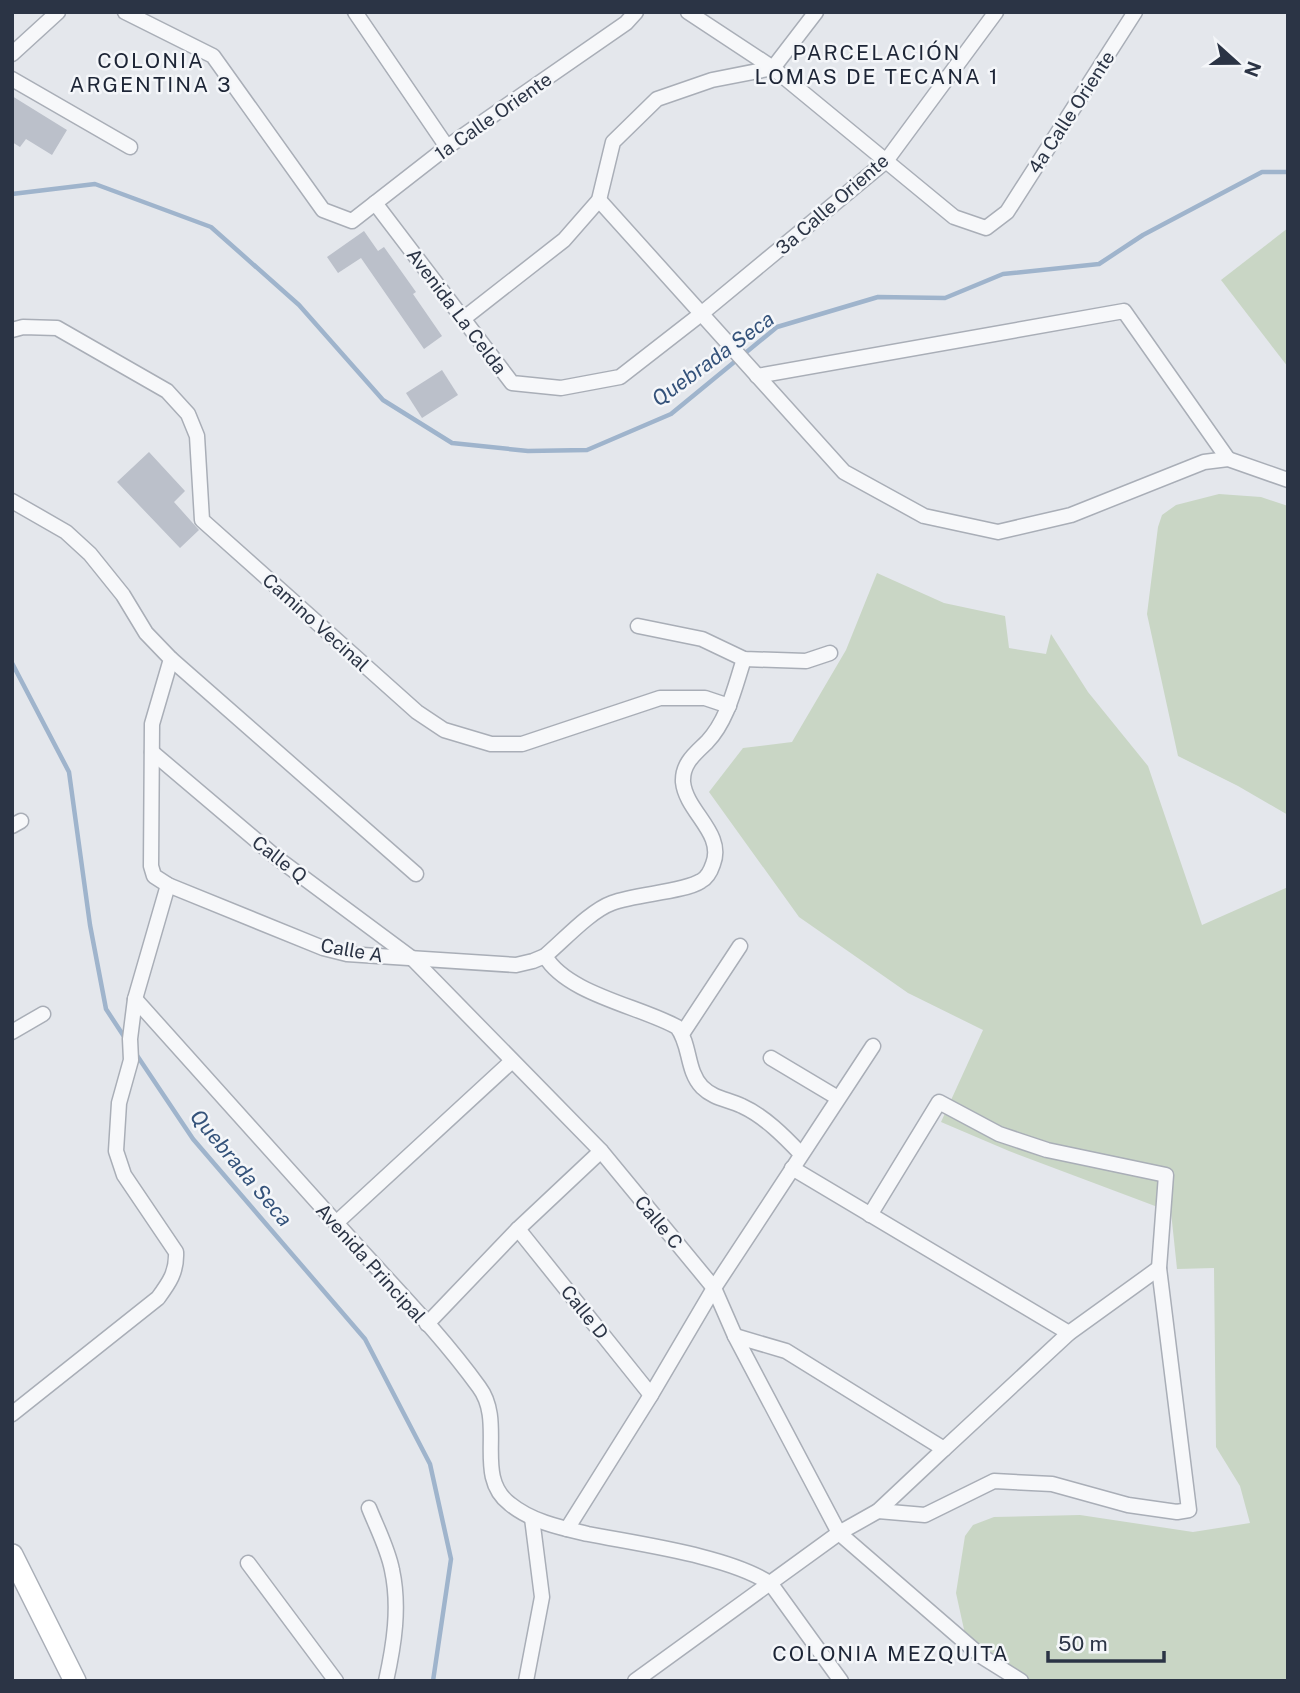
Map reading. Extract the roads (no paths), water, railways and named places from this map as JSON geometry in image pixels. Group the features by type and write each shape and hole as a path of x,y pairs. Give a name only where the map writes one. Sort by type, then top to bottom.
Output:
{"main road":[{"path":"12,1555 75,1681"}],"street":[{"path":"12,54 58,12"},
{"name":"1a Calle Oriente","path":"125,12 212,56 323,210 352,221 447,146 626,23 636,12"},
{"path":"355,12 447,146"},
{"path":"688,12 774,68 886,161"},
{"path":"463,319 564,240 599,200 613,142 657,99 712,80 774,68 816,12"},
{"name":"3a Calle Oriente","path":"701,314 886,161 996,12"},
{"name":"4a Calle Oriente","path":"886,161 954,217 986,228 1007,212 1135,12"},
{"path":"12,79 130,147"},
{"path":"599,200 844,472 924,516 998,533 1071,515 1204,462 1228,459 1288,480"},
{"name":"Avenida La Celda","path":"375,203 512,383 561,388 620,377 701,314"},
{"path":"757,376 1124,312 1228,459"},
{"name":"Camino Vecinal","path":"12,330 23,327 57,328 167,391 188,414 197,436 202,520 416,712 444,730 491,744 522,744 660,698 705,698 729,706"},
{"path":"12,501 66,532 90,554 122,595 146,633 171,659 416,874"},
{"path":"638,626 702,639 744,659 806,661 830,653"},
{"path":"12,1415 158,1298 177,1267 176,1252 124,1175 117,1151 119,1103 131,1060 130,1039 135,999 168,885 154,876 151,866 152,724 171,659"},
{"path":"744,659 729,706 709,740 688,762 683,780 688,797 714,841 716,856 711,870 703,880 693,885 610,903 545,956 561,976 677,1027 682,1034 695,1076 702,1087 721,1100 743,1106 783,1134 801,1154"},
{"name":"Calle Q","path":"152,752 277,858 413,959"},
{"name":"Calle A","path":"168,885 323,948 347,954 516,965 545,956"},
{"path":"682,1034 740,946"},
{"name":"Calle C","path":"413,959 601,1151 714,1288 735,1336 839,1533"},
{"name":"Avenida Principal","path":"135,999 480,1388 489,1403 492,1425 491,1471 497,1491 509,1504 532,1518 566,1529 704,1559 758,1575 771,1584 841,1681"},
{"path":"12,1032 43,1014"},
{"path":"566,1529 651,1395 714,1288 873,1046"},
{"path":"771,1058 838,1098"},
{"path":"336,1223 512,1061"},
{"path":"870,1215 939,1102 999,1134 1048,1150 1166,1175 1159,1268 1189,1510 1177,1512 1128,1505 1052,1484 994,1481 925,1515 878,1511"},
{"path":"426,1324 518,1229 601,1151"},
{"path":"792,1168 1069,1333"},
{"name":"Calle D","path":"518,1229 651,1395"},
{"path":"635,1681 839,1533 878,1511 1069,1333 1159,1268"},
{"path":"735,1336 786,1351 944,1449"},
{"path":"369,1508 392,1569 396,1597 395,1630 386,1681"},
{"path":"526,1681 542,1597 532,1518"},
{"path":"839,1533 981,1656 1021,1681"},
{"path":"248,1563 336,1681"}],"waterway":[{"name":"Quebrada Seca","path":"12,194 95,184 211,227 299,305 383,400 452,443 528,451 587,450 671,414 777,327 878,297 945,298 1003,274 1099,264 1143,235 1262,172 1288,172"},
{"name":"Quebrada Seca","path":"12,663 69,772 90,925 106,1009 125,1038"},
{"name":"Quebrada Seca","path":"136,1054 193,1139 365,1339 430,1464 451,1559 433,1681"}],"district":[{"name":"PARCELACIÓN LOMAS DE TECANA 1","path":"877,65"},
{"name":"COLONIA ARGENTINA 3","path":"151,73"},
{"name":"COLONIA MEZQUITA","path":"891,1654"}]}
